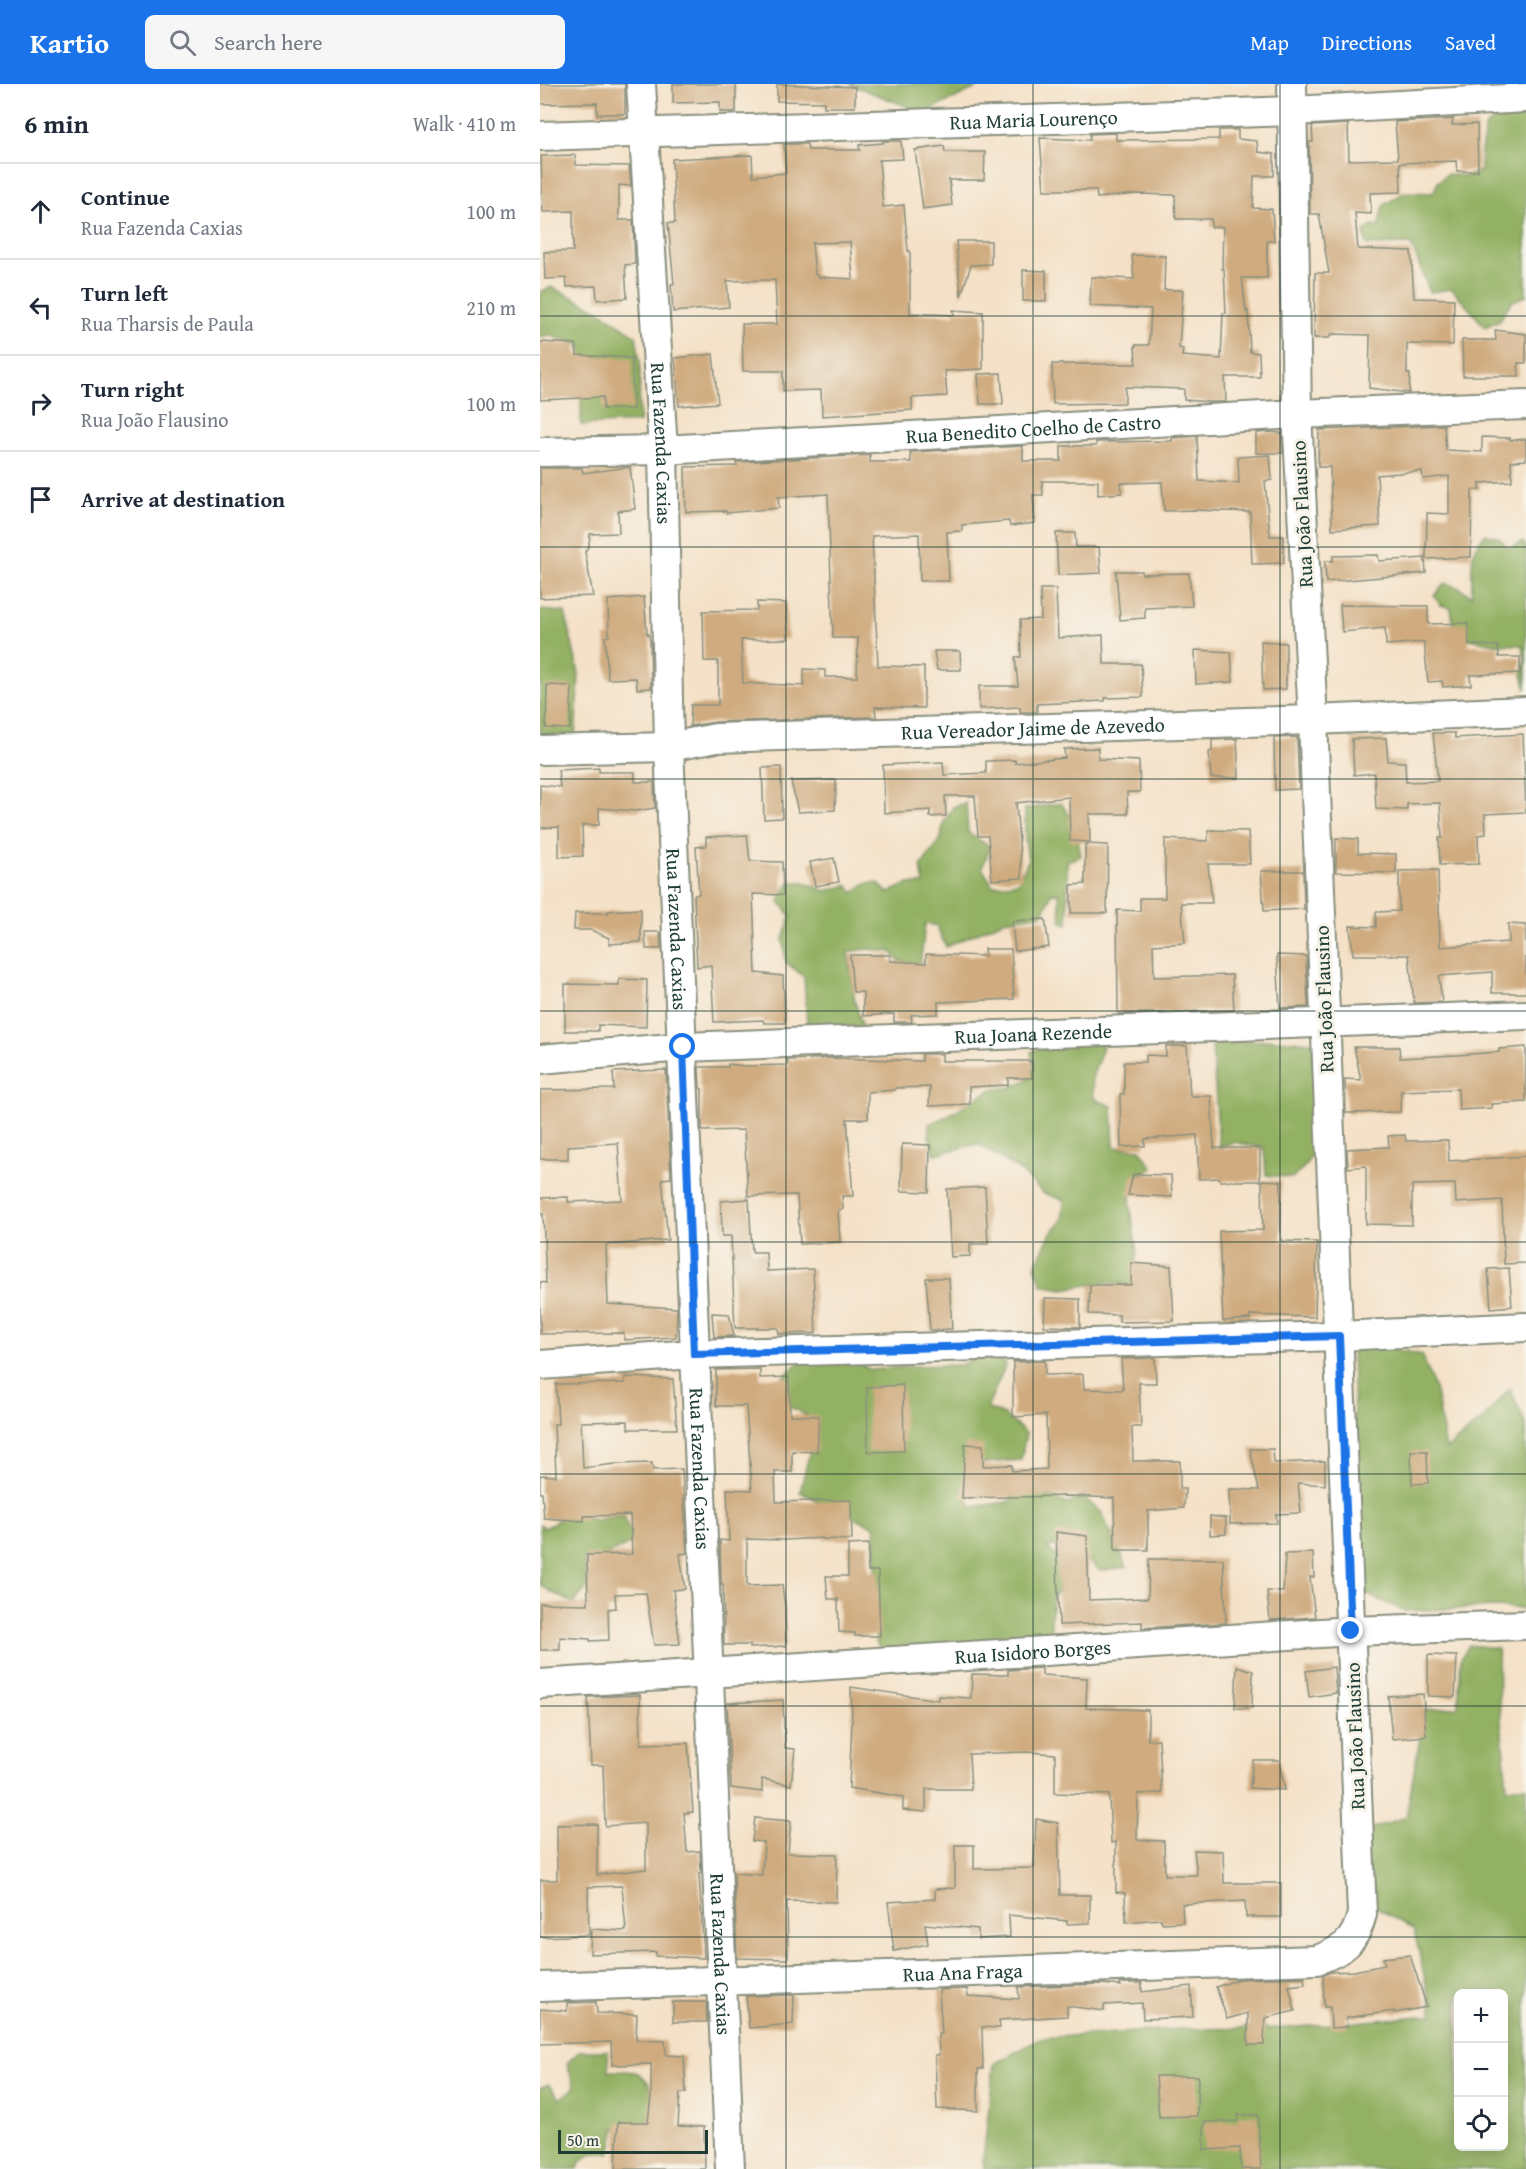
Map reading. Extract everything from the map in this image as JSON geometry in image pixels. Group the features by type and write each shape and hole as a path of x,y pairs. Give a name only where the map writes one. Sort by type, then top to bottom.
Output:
{"street":[{"name":"Rua Fazenda Caxias","path":"641,84 663,450 669,747 730,2169"},
{"name":"Rua Maria Lourenço","path":"540,136 643,133 1292,98 1526,98"},
{"name":"Rua João Flausino","path":"1292,98 1297,414 1313,720 1362,1914"},
{"name":"Rua Benedito Coelho de Castro","path":"540,452 663,450 1297,414 1526,405"},
{"name":"Rua Vereador Jaime de Azevedo","path":"540,750 669,747 716,738 1313,720 1526,711"},
{"name":"Rua Joana Rezende","path":"540,1059 683,1047 1526,1015"},
{"path":"540,1365 694,1354 1339,1336 1526,1327"},
{"name":"Rua Isidoro Borges","path":"540,1684 1351,1631 1526,1625"},
{"name":"Rua Ana Fraga","path":"540,1987 1317,1960 1342,1950 1352,1940 1362,1914"}],"green space":[{"path":"849,84 984,84 924,113"},
{"path":"1526,116 1526,296 1511,302 1500,320 1485,327 1452,289 1430,292 1411,244 1367,245 1364,232 1373,225 1379,226 1384,205 1405,192 1433,193 1438,182 1447,174 1467,176 1481,171 1481,151 1486,125 1497,119"},
{"path":"551,287 598,310 636,336 640,362 639,422 581,425 581,345 547,335 540,338 540,292"},
{"path":"1485,534 1499,538 1509,548 1523,542 1526,547 1526,690 1522,674 1525,659 1522,645 1495,644 1470,639 1453,622 1451,608 1441,605 1434,596 1445,583 1460,588 1471,596 1473,557"},
{"path":"540,610 565,612 579,674 575,737 540,739"},
{"path":"966,803 968,832 990,847 982,868 993,886 1018,882 1028,861 1025,809 1061,803 1076,826 1081,856 1067,861 1068,924 1061,921 1059,893 1052,893 1043,914 1005,920 946,947 936,925 925,924 920,967 896,959 892,952 868,949 848,952 855,1002 862,1026 829,1027 807,1024 804,977 786,962 783,939 791,916 779,901 790,882 804,882 826,891 847,885 854,893 864,884 878,883 888,893 908,884 924,884 921,866 941,839 943,824 953,807"},
{"path":"1096,1035 1103,1047 1092,1078 1094,1099 1112,1106 1114,1147 1140,1149 1153,1168 1135,1177 1130,1202 1137,1254 1131,1286 1106,1282 1063,1289 1042,1285 1035,1266 1050,1235 1062,1220 1064,1200 1043,1193 1022,1172 978,1144 935,1154 929,1136 929,1124 990,1090 1012,1087 1030,1078 1034,1066 1031,1052 1063,1038"},
{"path":"1273,1040 1315,1042 1323,1136 1305,1166 1293,1178 1266,1175 1264,1148 1234,1142 1219,1147 1212,1043"},
{"path":"1386,1347 1422,1355 1436,1392 1446,1449 1483,1419 1510,1388 1526,1425 1526,1609 1496,1607 1405,1611 1359,1591 1352,1351"},
{"path":"995,1349 1006,1364 987,1408 1004,1415 1026,1433 1021,1460 984,1463 961,1489 972,1507 1007,1502 1021,1492 1048,1496 1068,1504 1083,1497 1101,1512 1127,1567 1100,1571 1071,1544 1047,1547 1071,1573 1052,1599 1051,1630 993,1639 963,1650 884,1656 876,1641 875,1527 800,1492 817,1421 790,1407 781,1379 799,1362 845,1358 872,1370 911,1366 961,1365"},
{"path":"569,1514 595,1520 624,1515 634,1542 600,1558 584,1558 587,1587 574,1603 540,1584 540,1524 545,1528"},
{"path":"1469,1645 1498,1648 1499,1698 1507,1788 1526,1786 1526,2169 984,2169 983,2160 994,2064 1041,2038 1178,2029 1287,2028 1433,2015 1414,1930 1366,1901 1367,1830 1406,1817 1425,1710 1458,1707 1461,1658"},
{"path":"580,2051 608,2051 609,2071 635,2072 644,2077 654,2097 655,2126 616,2128 610,2153 592,2153 580,2162 578,2169 540,2169 540,2089 548,2084 560,2099 574,2088 567,2063"}],"building":[{"path":"540,84 625,84 625,114 597,114 597,103 540,104"},
{"path":"673,84 736,84 736,112 720,112 720,102 673,103"},
{"path":"777,84 855,87 855,107 824,107 824,102 777,101"},
{"path":"1453,119 1452,125 1477,124 1478,171 1457,171 1456,161 1400,163 1401,192 1370,193 1371,214 1355,213 1358,249 1411,251 1414,298 1454,299 1453,345 1407,344 1409,393 1369,388 1370,335 1332,334 1329,338 1314,338 1315,273 1329,273 1319,214 1310,214 1309,142 1313,142 1312,126 1348,124 1349,160 1398,159 1395,122"},
{"path":"1219,130 1238,130 1238,139 1257,141 1258,152 1274,154 1274,176 1254,176 1253,208 1272,209 1274,241 1267,241 1267,278 1242,278 1246,312 1248,311 1250,352 1259,353 1260,377 1225,377 1226,402 1184,400 1184,389 1125,387 1125,403 1053,404 1052,364 1136,364 1135,345 1149,345 1151,309 1090,306 1091,277 1134,279 1132,255 1165,256 1164,290 1183,290 1179,348 1183,349 1182,356 1221,359 1223,313 1226,313 1224,269 1222,269 1223,227 1211,227 1211,219 1176,219 1175,195 1137,194 1097,198 1096,190 1044,190 1040,138 1090,140 1090,134 1116,133 1116,140 1219,139"},
{"path":"883,141 901,141 903,159 879,160 883,207 904,205 908,251 910,251 910,313 954,315 953,310 983,312 983,369 945,371 947,396 912,398 912,410 822,416 821,390 783,391 783,371 743,371 742,324 777,324 775,280 727,281 729,307 673,312 671,284 674,284 668,223 675,223 672,159 752,155 753,176 786,173 784,144 807,144 808,150 860,150 859,145 883,143","holes":["850,242 853,279 815,275 812,243"]},
{"path":"944,146 945,152 985,152 984,180 949,180 952,205 923,209 915,150"},
{"path":"575,155 576,165 629,166 631,186 619,185 619,220 633,220 635,264 625,265 627,298 597,300 596,286 567,287 566,278 545,279 544,252 573,251 573,211 543,212 541,156"},
{"path":"956,241 991,241 991,264 971,265 961,296"},
{"path":"1023,270 1046,271 1046,301 1023,301"},
{"path":"1495,330 1526,334 1526,363 1518,363 1519,376 1463,376 1462,340 1496,340"},
{"path":"540,342 576,344 577,355 632,358 633,409 603,409 603,397 540,400"},
{"path":"713,354 718,403 679,406 675,358"},
{"path":"1001,373 1003,404 980,404 978,374"},
{"path":"1444,425 1446,450 1482,452 1482,437 1526,439 1526,460 1511,461 1512,481 1480,483 1480,490 1472,490 1471,557 1426,559 1427,513 1449,514 1449,476 1423,479 1422,471 1377,475 1380,526 1332,529 1330,467 1318,467 1319,430"},
{"path":"1256,433 1281,433 1283,453 1256,453"},
{"path":"1197,436 1199,481 1239,483 1238,457 1270,455 1272,480 1265,481 1270,536 1283,536 1284,563 1252,564 1250,512 1164,511 1162,482 1121,483 1122,493 1098,495 1098,481 1042,481 1043,495 1033,495 1035,523 1010,526 1009,521 962,525 962,531 947,532 949,581 920,581 919,534 872,536 878,666 924,667 924,708 875,707 876,717 716,722 690,726 691,705 718,705 718,661 704,661 703,611 757,610 757,602 786,603 788,639 741,640 743,683 804,686 804,669 825,670 825,677 857,677 858,638 833,638 828,494 778,497 779,508 726,513 726,511 686,512 685,467 737,466 736,462 870,455 870,462 911,462 910,452 1023,446 1023,461 1061,461 1061,446 1096,446 1096,442 1172,441 1172,438"},
{"path":"630,467 635,509 618,511 619,533 590,534 589,545 585,552 593,596 540,598 540,468 582,468 583,473"},
{"path":"1056,533 1075,533 1076,547 1099,547 1101,573 1058,575"},
{"path":"1378,555 1379,561 1425,558 1426,573 1326,582 1325,561 1333,561 1333,556"},
{"path":"1116,571 1142,571 1142,574 1189,573 1192,606 1145,608 1145,618 1120,620"},
{"path":"1040,589 1056,589 1058,638 1103,635 1104,664 1141,664 1143,697 1037,704 1037,712 1020,712 1020,707 979,709 979,686 1018,686 1015,657 1021,657 1020,620 1041,619"},
{"path":"644,597 647,634 649,634 650,642 651,688 637,689 636,678 608,679 605,637 609,636 608,600"},
{"path":"1340,605 1428,606 1428,624 1468,623 1469,645 1498,646 1499,657 1520,657 1520,673 1470,675 1471,685 1443,687 1442,681 1428,682 1424,642 1386,645 1385,628 1342,632"},
{"path":"1261,641 1286,643 1286,689 1263,690"},
{"path":"1195,650 1231,652 1233,682 1196,684"},
{"path":"934,651 960,651 961,670 937,670"},
{"path":"547,685 572,686 570,729 546,728"},
{"path":"1433,733 1455,733 1455,738 1523,734 1526,812 1485,814 1486,834 1478,835 1479,864 1440,865 1439,838 1442,838 1440,803 1407,804 1407,810 1376,809 1374,773 1354,775 1352,739 1386,738 1388,761 1405,762 1406,782 1438,781"},
{"path":"1297,737 1299,789 1275,790 1274,738"},
{"path":"1237,739 1239,778 1211,778 1209,752 1212,751 1212,740"},
{"path":"1098,748 1098,759 1139,761 1140,792 1127,792 1128,814 1089,814 1090,842 1070,841 1069,797 1016,803 1022,878 992,880 988,836 978,836 975,796 945,796 946,816 930,817 930,810 884,813 883,765 943,762 944,775 986,773 986,761 1015,760 1015,763 1065,758 1064,749"},
{"path":"781,767 782,818 764,819 762,768"},
{"path":"599,768 599,772 635,772 635,782 654,782 655,808 636,811 599,808 599,825 582,825 583,856 559,857 559,827 540,828 540,785 560,787 558,770"},
{"path":"836,780 835,810 798,812 791,781"},
{"path":"1208,830 1248,831 1250,864 1208,864 1212,903 1181,903 1185,943 1153,945 1154,977 1232,975 1234,1010 1118,1014 1117,910 1140,911 1140,898 1165,898 1165,839 1208,841"},
{"path":"747,835 750,861 782,862 783,895 753,894 756,973 783,976 785,1023 764,1023 763,1020 714,1022 711,965 697,967 694,895 699,894 696,847 706,846 706,837"},
{"path":"1336,838 1358,839 1358,853 1396,854 1396,873 1336,872"},
{"path":"1085,844 1108,845 1107,913 1071,913 1071,885 1085,884"},
{"path":"834,858 839,882 815,886 810,862"},
{"path":"1438,870 1440,947 1509,942 1508,924 1526,925 1526,993 1492,993 1492,972 1439,976 1442,1002 1414,1003 1409,955 1353,955 1350,926 1376,927 1376,912 1399,911 1399,871"},
{"path":"1261,871 1303,871 1304,909 1264,911"},
{"path":"641,909 641,942 609,944 609,938 591,930 574,930 575,913 608,913 608,911"},
{"path":"1045,919 1049,947 1015,951 1012,921"},
{"path":"645,932 660,932 661,949 646,949"},
{"path":"984,949 1011,949 1014,999 938,1002 938,1014 911,1015 912,1022 894,1022 894,1014 863,1016 863,992 853,992 850,955 890,955 890,961 926,963 926,954 985,956"},
{"path":"1277,955 1306,956 1308,1007 1280,1008"},
{"path":"619,979 647,980 646,1027 598,1025 598,1031 565,1031 565,984 619,985"},
{"path":"1166,1046 1187,1046 1190,1096 1211,1096 1214,1148 1260,1148 1260,1181 1199,1179 1197,1135 1145,1139 1145,1146 1121,1147 1120,1094 1124,1094 1124,1062 1146,1062 1146,1055 1166,1056"},
{"path":"1354,1047 1399,1047 1400,1058 1499,1052 1499,1049 1526,1047 1526,1102 1491,1104 1492,1108 1459,1110 1458,1089 1401,1091 1400,1112 1346,1113 1345,1079 1361,1080"},
{"path":"922,1054 942,1054 942,1061 1032,1061 1032,1078 1008,1078 1008,1085 969,1087 970,1104 929,1106 930,1087 895,1088 895,1090 868,1092 868,1119 847,1119 853,1196 842,1196 843,1209 838,1210 840,1242 800,1244 797,1195 748,1196 744,1130 702,1131 702,1089 700,1088 699,1067 728,1067 728,1064 788,1065 787,1060 835,1058 922,1061"},
{"path":"666,1070 671,1178 662,1179 668,1240 606,1245 608,1304 677,1308 676,1337 624,1340 624,1333 540,1334 540,1282 546,1283 543,1214 540,1214 540,1198 568,1197 568,1202 622,1200 618,1143 568,1146 568,1159 540,1159 540,1090 614,1089 613,1072"},
{"path":"1405,1135 1406,1141 1448,1140 1449,1161 1526,1156 1526,1263 1504,1264 1502,1200 1456,1203 1455,1184 1412,1185 1412,1225 1366,1224 1366,1166 1348,1168 1347,1149 1389,1147 1388,1136"},
{"path":"902,1144 930,1145 929,1192 901,1191"},
{"path":"1133,1174 1171,1175 1172,1197 1128,1195"},
{"path":"1262,1180 1281,1181 1281,1241 1317,1242 1315,1317 1250,1315 1250,1319 1223,1321 1219,1231 1263,1230"},
{"path":"985,1187 988,1244 970,1244 970,1256 951,1257 947,1189"},
{"path":"749,1199 752,1252 766,1252 767,1271 813,1269 816,1333 779,1334 778,1328 735,1328 731,1236 722,1236 721,1201"},
{"path":"1131,1263 1171,1266 1174,1321 1119,1322 1119,1315 1089,1314 1090,1285 1131,1285"},
{"path":"1509,1268 1512,1306 1491,1308 1488,1269"},
{"path":"926,1278 949,1278 952,1329 930,1330"},
{"path":"1045,1298 1080,1299 1080,1327 1044,1326"},
{"path":"712,1313 729,1314 734,1336 714,1337"},
{"path":"1155,1358 1156,1383 1139,1383 1141,1427 1132,1427 1133,1461 1180,1461 1180,1489 1185,1489 1184,1508 1148,1511 1148,1550 1115,1550 1114,1498 1068,1496 962,1498 965,1444 983,1445 983,1466 1012,1465 1012,1471 1047,1469 1046,1415 1013,1417 1013,1362 1045,1361 1045,1375 1083,1374 1084,1389 1123,1390 1121,1359"},
{"path":"760,1369 760,1378 789,1377 790,1415 819,1416 817,1452 792,1451 792,1472 775,1472 776,1502 851,1500 852,1540 747,1539 747,1586 782,1585 785,1607 786,1646 750,1648 750,1645 724,1645 720,1540 729,1541 727,1489 752,1490 746,1406 716,1406 716,1370"},
{"path":"625,1377 673,1379 677,1429 628,1429 628,1421 581,1422 583,1468 652,1463 653,1470 682,1469 687,1553 680,1554 685,1589 673,1590 680,1644 654,1645 646,1593 615,1594 616,1608 608,1609 609,1640 590,1641 590,1639 560,1637 560,1650 540,1650 540,1603 588,1604 587,1555 632,1554 630,1515 584,1516 584,1521 544,1518 540,1475 556,1476 554,1424 558,1424 556,1384 625,1383"},
{"path":"903,1385 904,1451 868,1452 867,1387"},
{"path":"1250,1449 1273,1449 1274,1463 1325,1461 1325,1485 1298,1483 1301,1513 1276,1514 1277,1523 1230,1524 1229,1489 1259,1490"},
{"path":"1411,1451 1427,1451 1428,1483 1412,1484"},
{"path":"1210,1516 1226,1518 1226,1534 1210,1535"},
{"path":"1056,1532 1087,1536 1089,1600 1148,1598 1149,1559 1223,1559 1226,1623 1142,1628 1142,1622 1059,1625"},
{"path":"869,1544 868,1571 878,1571 880,1636 855,1636 855,1633 839,1632 838,1599 828,1599 826,1576 848,1576 848,1545"},
{"path":"1313,1553 1314,1577 1310,1577 1315,1617 1270,1620 1267,1591 1283,1592 1285,1554"},
{"path":"1428,1655 1457,1656 1455,1697 1428,1696"},
{"path":"1237,1666 1253,1671 1252,1708 1235,1708"},
{"path":"1334,1667 1336,1693 1309,1697 1306,1671"},
{"path":"1042,1668 1042,1675 1087,1678 1086,1708 1148,1710 1148,1740 1159,1739 1162,1793 1138,1794 1137,1840 1164,1841 1165,1875 1197,1875 1194,1850 1223,1851 1224,1883 1281,1883 1281,1917 1246,1917 1245,1901 1182,1904 1183,1922 1162,1923 1161,1919 1126,1922 1125,1893 1116,1892 1116,1842 1111,1843 1109,1795 1055,1793 1055,1754 1027,1752 969,1754 971,1789 926,1789 926,1812 903,1810 903,1797 849,1788 851,1687 938,1700 938,1696 971,1698 972,1674 1008,1675 1008,1670"},
{"path":"1423,1694 1426,1736 1392,1739 1388,1696"},
{"path":"640,1695 641,1744 688,1743 693,1812 684,1813 687,1852 700,1851 701,1873 699,1873 704,1958 656,1956 656,1952 590,1954 591,1929 626,1931 622,1886 588,1887 589,1935 540,1937 540,1880 557,1880 557,1825 597,1824 597,1875 646,1869 646,1823 605,1826 603,1765 591,1765 588,1697"},
{"path":"783,1700 785,1748 795,1749 791,1785 762,1779 762,1792 731,1788 727,1703"},
{"path":"1253,1760 1279,1760 1285,1790 1250,1788"},
{"path":"755,1818 791,1821 788,1853 837,1854 836,1902 787,1901 788,1959 737,1958 734,1873 762,1875 764,1842 752,1841"},
{"path":"1036,1819 1058,1823 1060,1895 1090,1895 1090,1923 1067,1924 1067,1921 1009,1915 1010,1937 978,1939 978,1929 925,1924 928,1944 894,1951 888,1902 935,1899 935,1889 955,1888 955,1845 974,1845 974,1869 1034,1868"},
{"path":"1410,1955 1427,2007 1346,2018 1347,2027 1331,2028 1330,2007 1324,2007 1323,1975 1385,1965 1383,1958"},
{"path":"1304,1977 1305,1984 1289,1986 1295,2011 1265,2018 1264,2045 1248,2045 1248,2013 1227,2019 1216,1987 1239,1979"},
{"path":"1120,1983 1142,1983 1142,1992 1191,1986 1193,2017 1143,2019 1142,2003 1104,2005 1104,2011 1067,2006 1067,2016 999,2020 1000,2028 982,2027 983,2069 978,2069 978,2111 937,2109 935,2055 939,2055 938,2034 942,2034 939,1990 967,1989 968,1996 1019,1999 1018,1987 1101,1984 1121,1986"},
{"path":"794,1995 793,2024 749,2028 746,1996"},
{"path":"596,2002 597,2013 637,2014 636,2040 665,2041 666,2055 684,2056 686,2093 680,2093 678,2126 704,2127 705,2169 616,2169 618,2122 648,2122 651,2064 612,2065 611,2042 540,2044 540,2009 567,2011 567,2003"},
{"path":"673,2002 706,2002 707,2022 673,2022"},
{"path":"1156,2076 1198,2076 1197,2116 1159,2117"},
{"path":"1238,2115 1258,2115 1261,2169 1241,2169 1240,2148 1204,2150 1204,2122 1238,2121"}],"route":[{"path":"683,1047 694,1354 1339,1336 1351,1631"}]}
